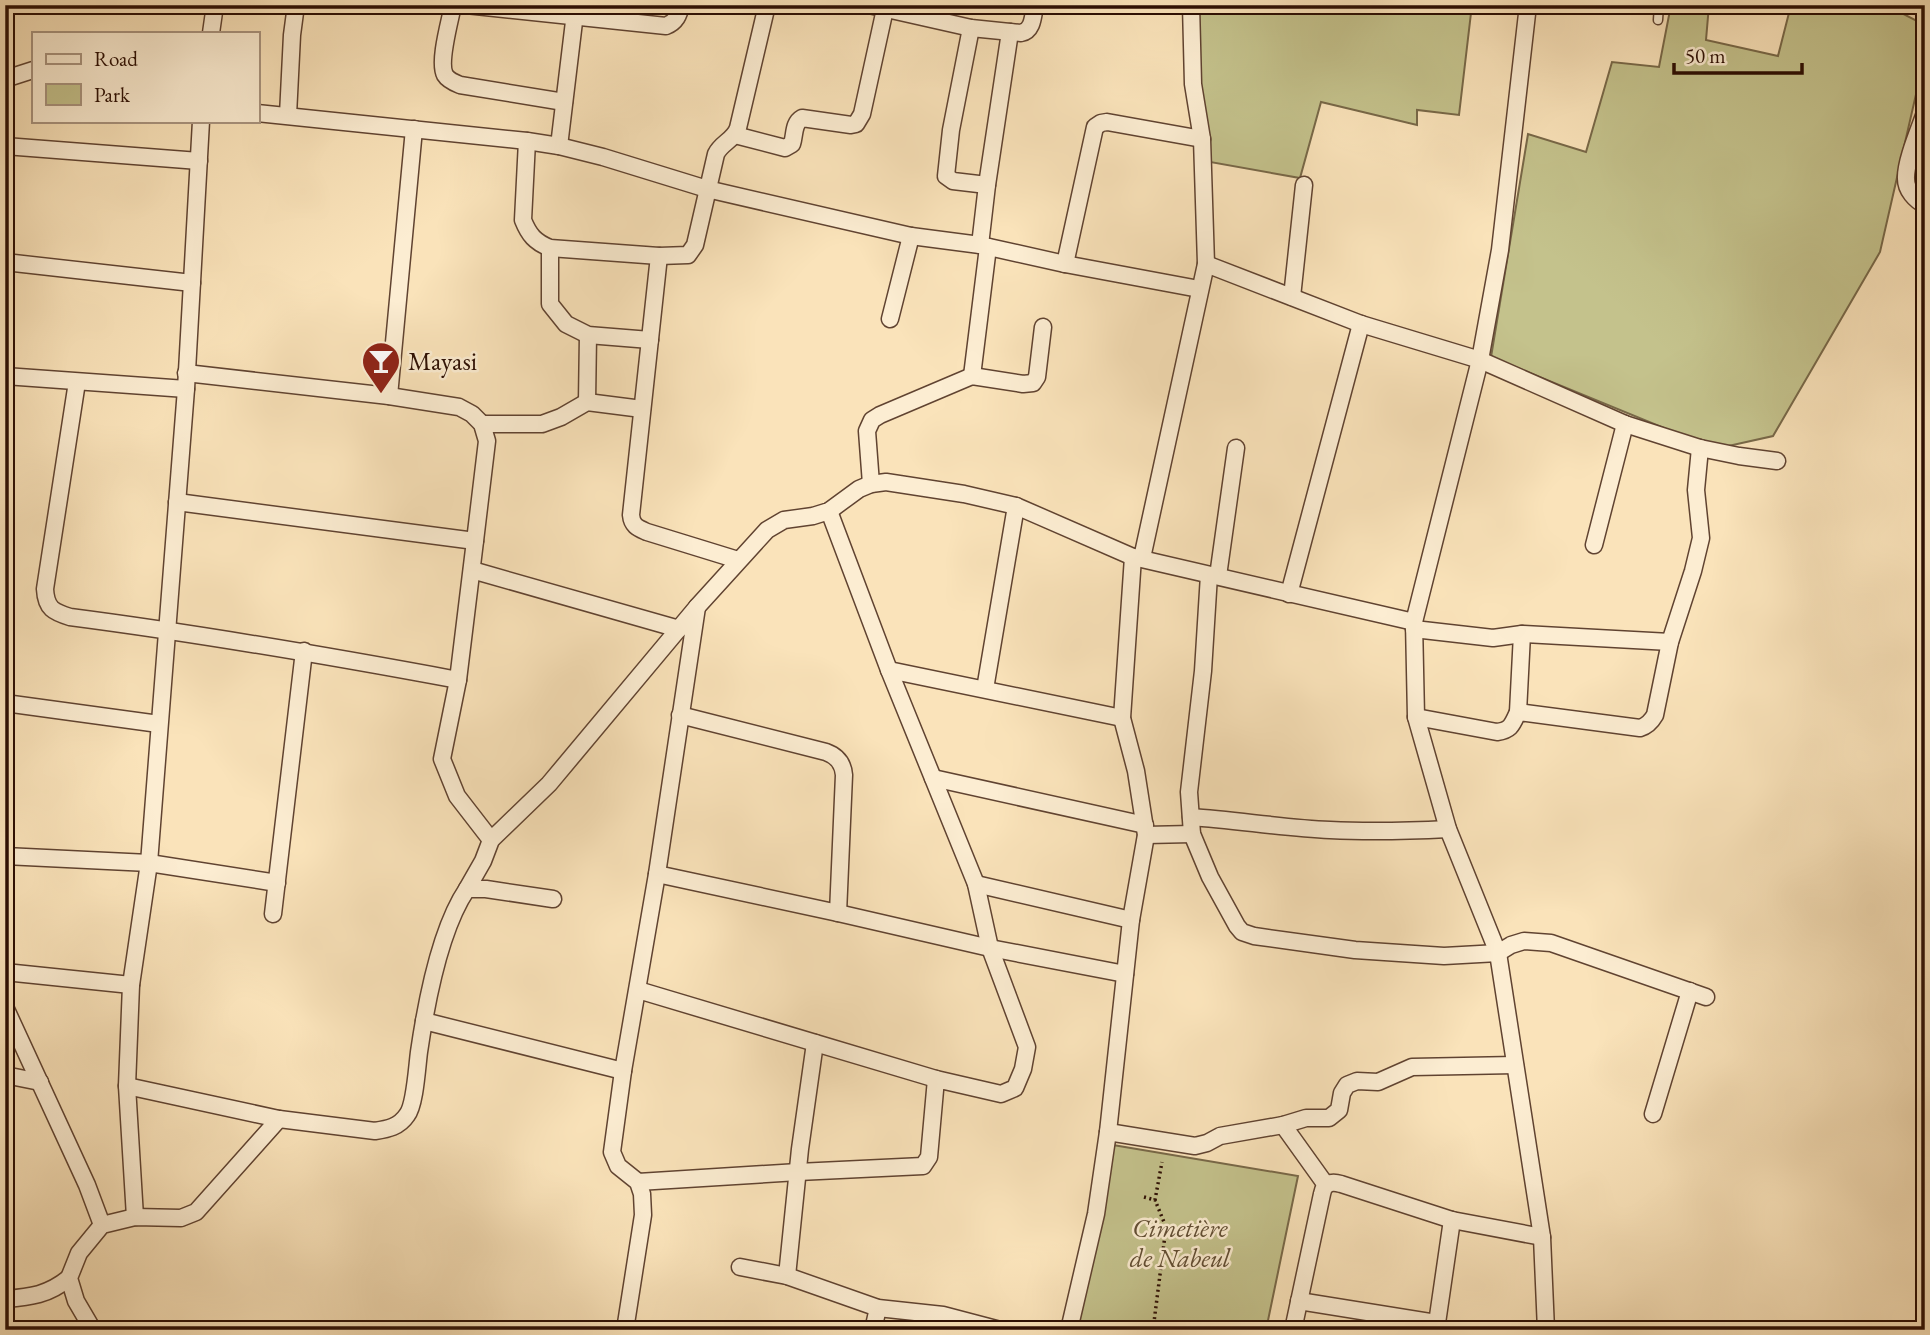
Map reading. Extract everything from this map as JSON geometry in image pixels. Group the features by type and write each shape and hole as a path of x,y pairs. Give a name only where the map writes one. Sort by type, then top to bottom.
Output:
{"street":[{"path":"211,32 215,5"},
{"path":"288,116 296,5"},
{"path":"453,5 442,63 445,75 460,85 564,102"},
{"path":"466,5 575,11 666,26 673,23 681,5"},
{"path":"527,141 523,220 537,243 550,248 684,256 692,251 695,245 716,154 720,146 735,135 738,128 767,5"},
{"path":"735,135 785,148 792,144 795,125 802,118 856,124 862,114 877,7 971,28 1010,33 1026,32 1030,27 1035,5"},
{"path":"1069,1330 1097,1214 1131,920 1145,830 1136,771 1122,718 1137,557 1206,264 1202,139 1193,84 1191,5"},
{"path":"1528,5 1500,250 1480,360 1414,626 1416,717 1448,829 1498,953 1542,1237 1546,1330"},
{"path":"559,146 575,11"},
{"path":"971,28 951,130 946,176 953,181 987,185"},
{"path":"972,376 987,185 1010,33"},
{"path":"5,79 32,70"},
{"path":"259,113 559,146 707,189 911,236 984,246 1199,289"},
{"path":"1925,113 1906,178 1911,194 1925,205"},
{"path":"135,1217 127,1086 131,985 149,863 186,381 201,122"},
{"path":"1065,264 1096,127 1101,123 1202,139"},
{"path":"388,396 414,129"},
{"path":"5,146 199,161"},
{"path":"1292,297 1304,185"},
{"path":"890,318 911,236"},
{"path":"550,248 550,304 566,324 588,335 650,340"},
{"path":"659,256 632,522 647,532 738,560"},
{"path":"5,262 192,283"},
{"path":"1206,264 1361,324 1480,360 1625,424 1700,448 1777,461"},
{"path":"1289,594 1361,324"},
{"path":"870,484 867,431 872,420 972,376 1023,384 1033,383 1037,377 1043,327"},
{"path":"587,402 588,335"},
{"path":"5,376 78,382 186,381 388,396 458,407 472,414 482,424 487,441 458,680 442,760 457,796 491,840"},
{"path":"78,382 45,590 45,600 56,613 304,651 458,680"},
{"path":"482,424 542,424 587,402 642,409"},
{"path":"1594,545 1625,424"},
{"path":"1236,448 1214,575 1189,792 1192,834 1210,877 1237,926 1247,934 1402,955 1498,953 1524,941 1551,943 1706,997"},
{"path":"1518,712 1640,728 1647,726 1655,715 1670,642 1701,538 1696,490 1700,448"},
{"path":"127,1086 279,1119 375,1131 391,1129 407,1116 411,1109 434,974 455,908 483,861 491,840 549,784 697,607 738,560 775,524 829,511 870,484 886,482 964,494 1016,506 1137,557 1414,626 1493,638 1522,634 1670,642"},
{"path":"177,502 475,541"},
{"path":"985,689 1016,506"},
{"path":"639,990 936,1079 1001,1094 1015,1088 1023,1069 1027,1047 990,948 976,884 889,670 829,511"},
{"path":"472,570 679,629"},
{"path":"625,1330 643,1215 642,1194 638,1182 618,1166 612,1152 697,607"},
{"path":"1416,717 1497,732 1506,731 1518,712 1522,634"},
{"path":"273,914 304,651"},
{"path":"889,670 1122,718"},
{"path":"5,703 159,724"},
{"path":"680,715 825,752 840,761 844,775 838,913"},
{"path":"933,778 1145,830 1192,834"},
{"path":"1191,817 1329,830 1448,829"},
{"path":"5,856 149,863 277,883"},
{"path":"657,874 990,948 1125,974"},
{"path":"976,884 1131,920"},
{"path":"467,889 486,889 553,899"},
{"path":"5,972 131,985"},
{"path":"1653,1114 1690,991"},
{"path":"5,1007 88,1185 102,1225"},
{"path":"424,1021 623,1071"},
{"path":"787,1276 815,1044"},
{"path":"1108,1132 1195,1146 1220,1136 1283,1125 1306,1118 1329,1118 1339,1110 1342,1093 1347,1085 1357,1081 1378,1082 1412,1067 1515,1065"},
{"path":"5,1075 40,1082"},
{"path":"638,1182 923,1166 929,1157 936,1079"},
{"path":"5,1299 34,1297 57,1288 69,1278 79,1253 102,1225 135,1217 181,1218 196,1212 279,1119"},
{"path":"1283,1125 1326,1185"},
{"path":"1293,1330 1326,1185 1335,1182 1452,1220 1542,1237"},
{"path":"1299,1301 1436,1326 1452,1220"},
{"path":"740,1266 787,1276 878,1308 943,1315 1000,1330"},
{"path":"69,1278 76,1301 89,1325"},
{"path":"873,1330 878,1308"}],"lane":[{"path":"1658,20 1660,5"}],"path":[{"path":"1153,1330 1166,1227 1155,1200 1162,1161"},
{"path":"1144,1197 1155,1200"}],"green space":[{"path":"1195,5 1510,5 1510,14 1471,13 1459,115 1417,110 1417,125 1321,102 1300,178 1210,162 1194,58"},
{"path":"1671,5 1709,5 1706,40 1778,56 1791,5 1886,5 1925,25 1925,55 1880,252 1773,436 1715,449 1491,357 1528,134 1586,152 1612,62 1659,67"},
{"name":"Cimetière de Nabeul","path":"1113,1145 1298,1176 1266,1330 1074,1330"}],"place":[{"name":"Mayasi","path":"381,395"}]}
